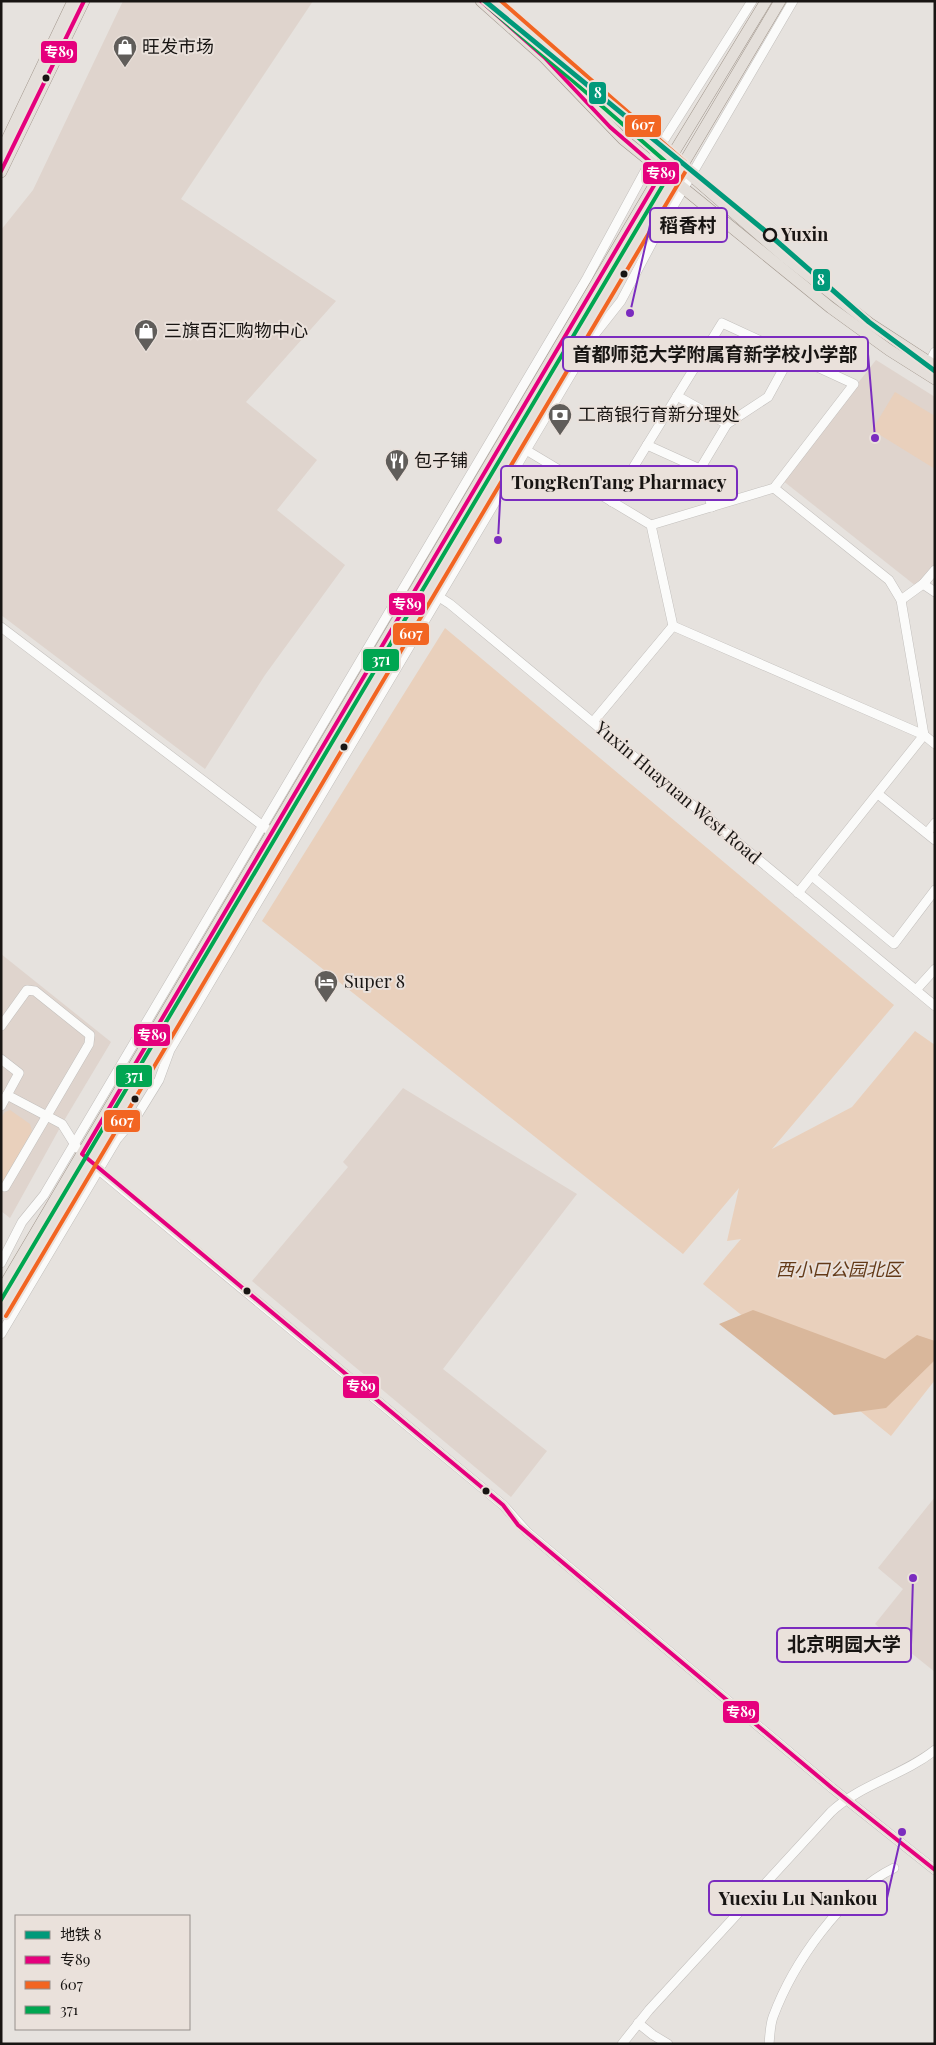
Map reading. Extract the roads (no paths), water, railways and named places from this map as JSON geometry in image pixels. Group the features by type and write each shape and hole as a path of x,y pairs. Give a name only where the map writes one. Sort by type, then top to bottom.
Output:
{"main road":[{"path":"1,152 73,1"},
{"path":"1,172 84,1"},
{"path":"481,1 544,57 610,127 683,190 831,308 889,350 935,379"},
{"path":"491,1 776,250 850,309 932,364"},
{"path":"1,1290 90,1162 267,829 419,584 662,172 766,1"},
{"path":"1,1312 282,840 434,593 521,447 680,166 780,1"}],"street":[{"path":"1,1263 22,1222 44,1195 267,829 587,278 650,162 752,1"},
{"path":"612,502 722,323 854,384 774,488 651,525 612,502 521,447 595,334 621,301 654,239 793,1"},
{"path":"932,364 935,352"},
{"path":"700,469 727,424 768,397 791,355"},
{"path":"677,396 727,424"},
{"path":"647,445 700,469 712,507"},
{"path":"774,488 889,580 901,600 924,736 798,893"},
{"path":"651,525 673,626"},
{"path":"901,600 923,584 935,570"},
{"name":"Yuxin Huayuan West Road","path":"419,584 434,593 593,722 935,1006"},
{"path":"923,584 935,592"},
{"path":"1,1334 90,1162 117,1139 138,1114 159,1080 170,1050 248,918 434,593"},
{"path":"593,722 673,626"},
{"path":"673,626 924,736 935,744"},
{"path":"1,627 282,840"},
{"path":"878,794 935,840"},
{"path":"927,833 935,823"},
{"path":"812,876 894,944 935,890"},
{"path":"213,956 248,918"},
{"path":"916,990 935,969"},
{"path":"1,1026 27,990 35,990 90,1035 89,1044 5,1187"},
{"path":"1,1059 19,1073 1,1106"},
{"path":"7,1095 62,1124 74,1144 90,1162 502,1506 518,1525 847,1800 935,1870"},
{"path":"622,2044 638,2023 826,1816 847,1800 894,1776 935,1750"},
{"path":"769,2044 772,2018 806,1952 832,1917 876,1877 894,1868"},
{"path":"638,2023 668,2044"}],"metro line":[{"name":"8","path":"485,1 764,230 869,322 935,371"}],"place":[{"name":"旺发市场","path":"125,68"},
{"name":"Yuxin","path":"770,235"},
{"name":"稻香村","path":"630,313"},
{"name":"三旗百汇购物中心","path":"146,352"},
{"name":"工商银行育新分理处","path":"560,436"},
{"name":"首都师范大学附属育新学校小学部","path":"875,438"},
{"name":"包子铺","path":"397,482"},
{"name":"TongRenTang Pharmacy","path":"498,540"},
{"name":"Super 8","path":"326,1003"},
{"name":"北京明园大学","path":"913,1578"},
{"name":"Yuexiu Lu Nankou","path":"902,1832"}],"park label":[{"name":"西小口公园北区","path":"839,1270"}]}
